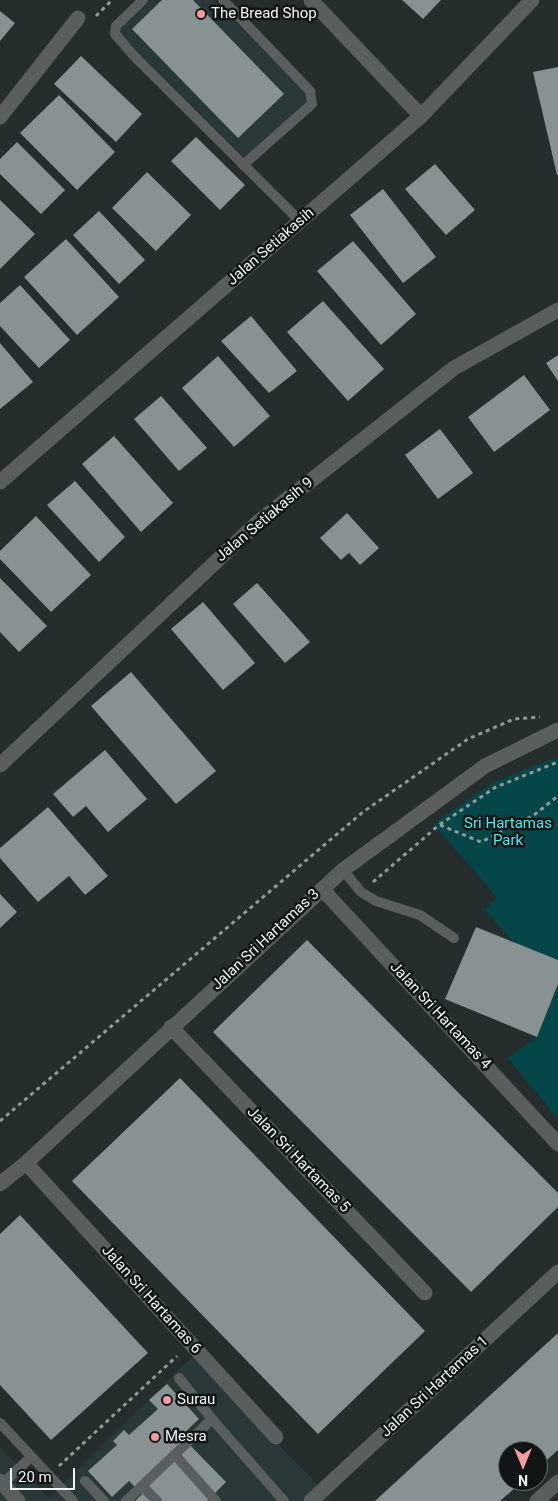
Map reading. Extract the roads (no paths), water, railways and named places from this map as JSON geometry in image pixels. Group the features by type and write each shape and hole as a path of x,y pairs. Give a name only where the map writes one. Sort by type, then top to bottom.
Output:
{"street":[{"path":"311,0 421,116"},
{"name":"Jalan Setiakasih","path":"0,482 421,116 532,0"},
{"path":"0,117 78,18"},
{"name":"Jalan Setiakasih 9","path":"0,765 257,523 454,368 558,310"},
{"name":"Jalan Sri Hartamas 3","path":"0,1184 26,1163 343,870 485,766 558,730"},
{"name":"Jalan Sri Hartamas 4","path":"322,888 558,1144"},
{"name":"Jalan Sri Hartamas 5","path":"172,1027 425,1293"},
{"name":"Jalan Sri Hartamas 6","path":"26,1163 276,1438"},
{"name":"Jalan Sri Hartamas 1","path":"311,1501 558,1272"},
{"path":"1,1482 18,1501"},
{"path":"537,1501 558,1482"}],"lane":[{"path":"143,0 116,26 115,34 134,56 300,222"},
{"path":"222,0 310,91 312,104 243,165"},
{"path":"343,870 362,892 376,901 420,915 454,938"},
{"path":"179,1378 212,1419 284,1501"},
{"path":"126,1501 212,1419"},
{"path":"0,1423 73,1501"},
{"path":"175,1455 216,1501"},
{"path":"1,1482 31,1457"},
{"path":"85,1481 104,1501"},
{"path":"142,1486 157,1501"}],"place":[{"name":"The Bread Shop","path":"201,14"},
{"name":"Surau","path":"167,1400"},
{"name":"Mesra","path":"155,1437"}],"park label":[{"name":"Sri Hartamas Park","path":"508,832"}]}
